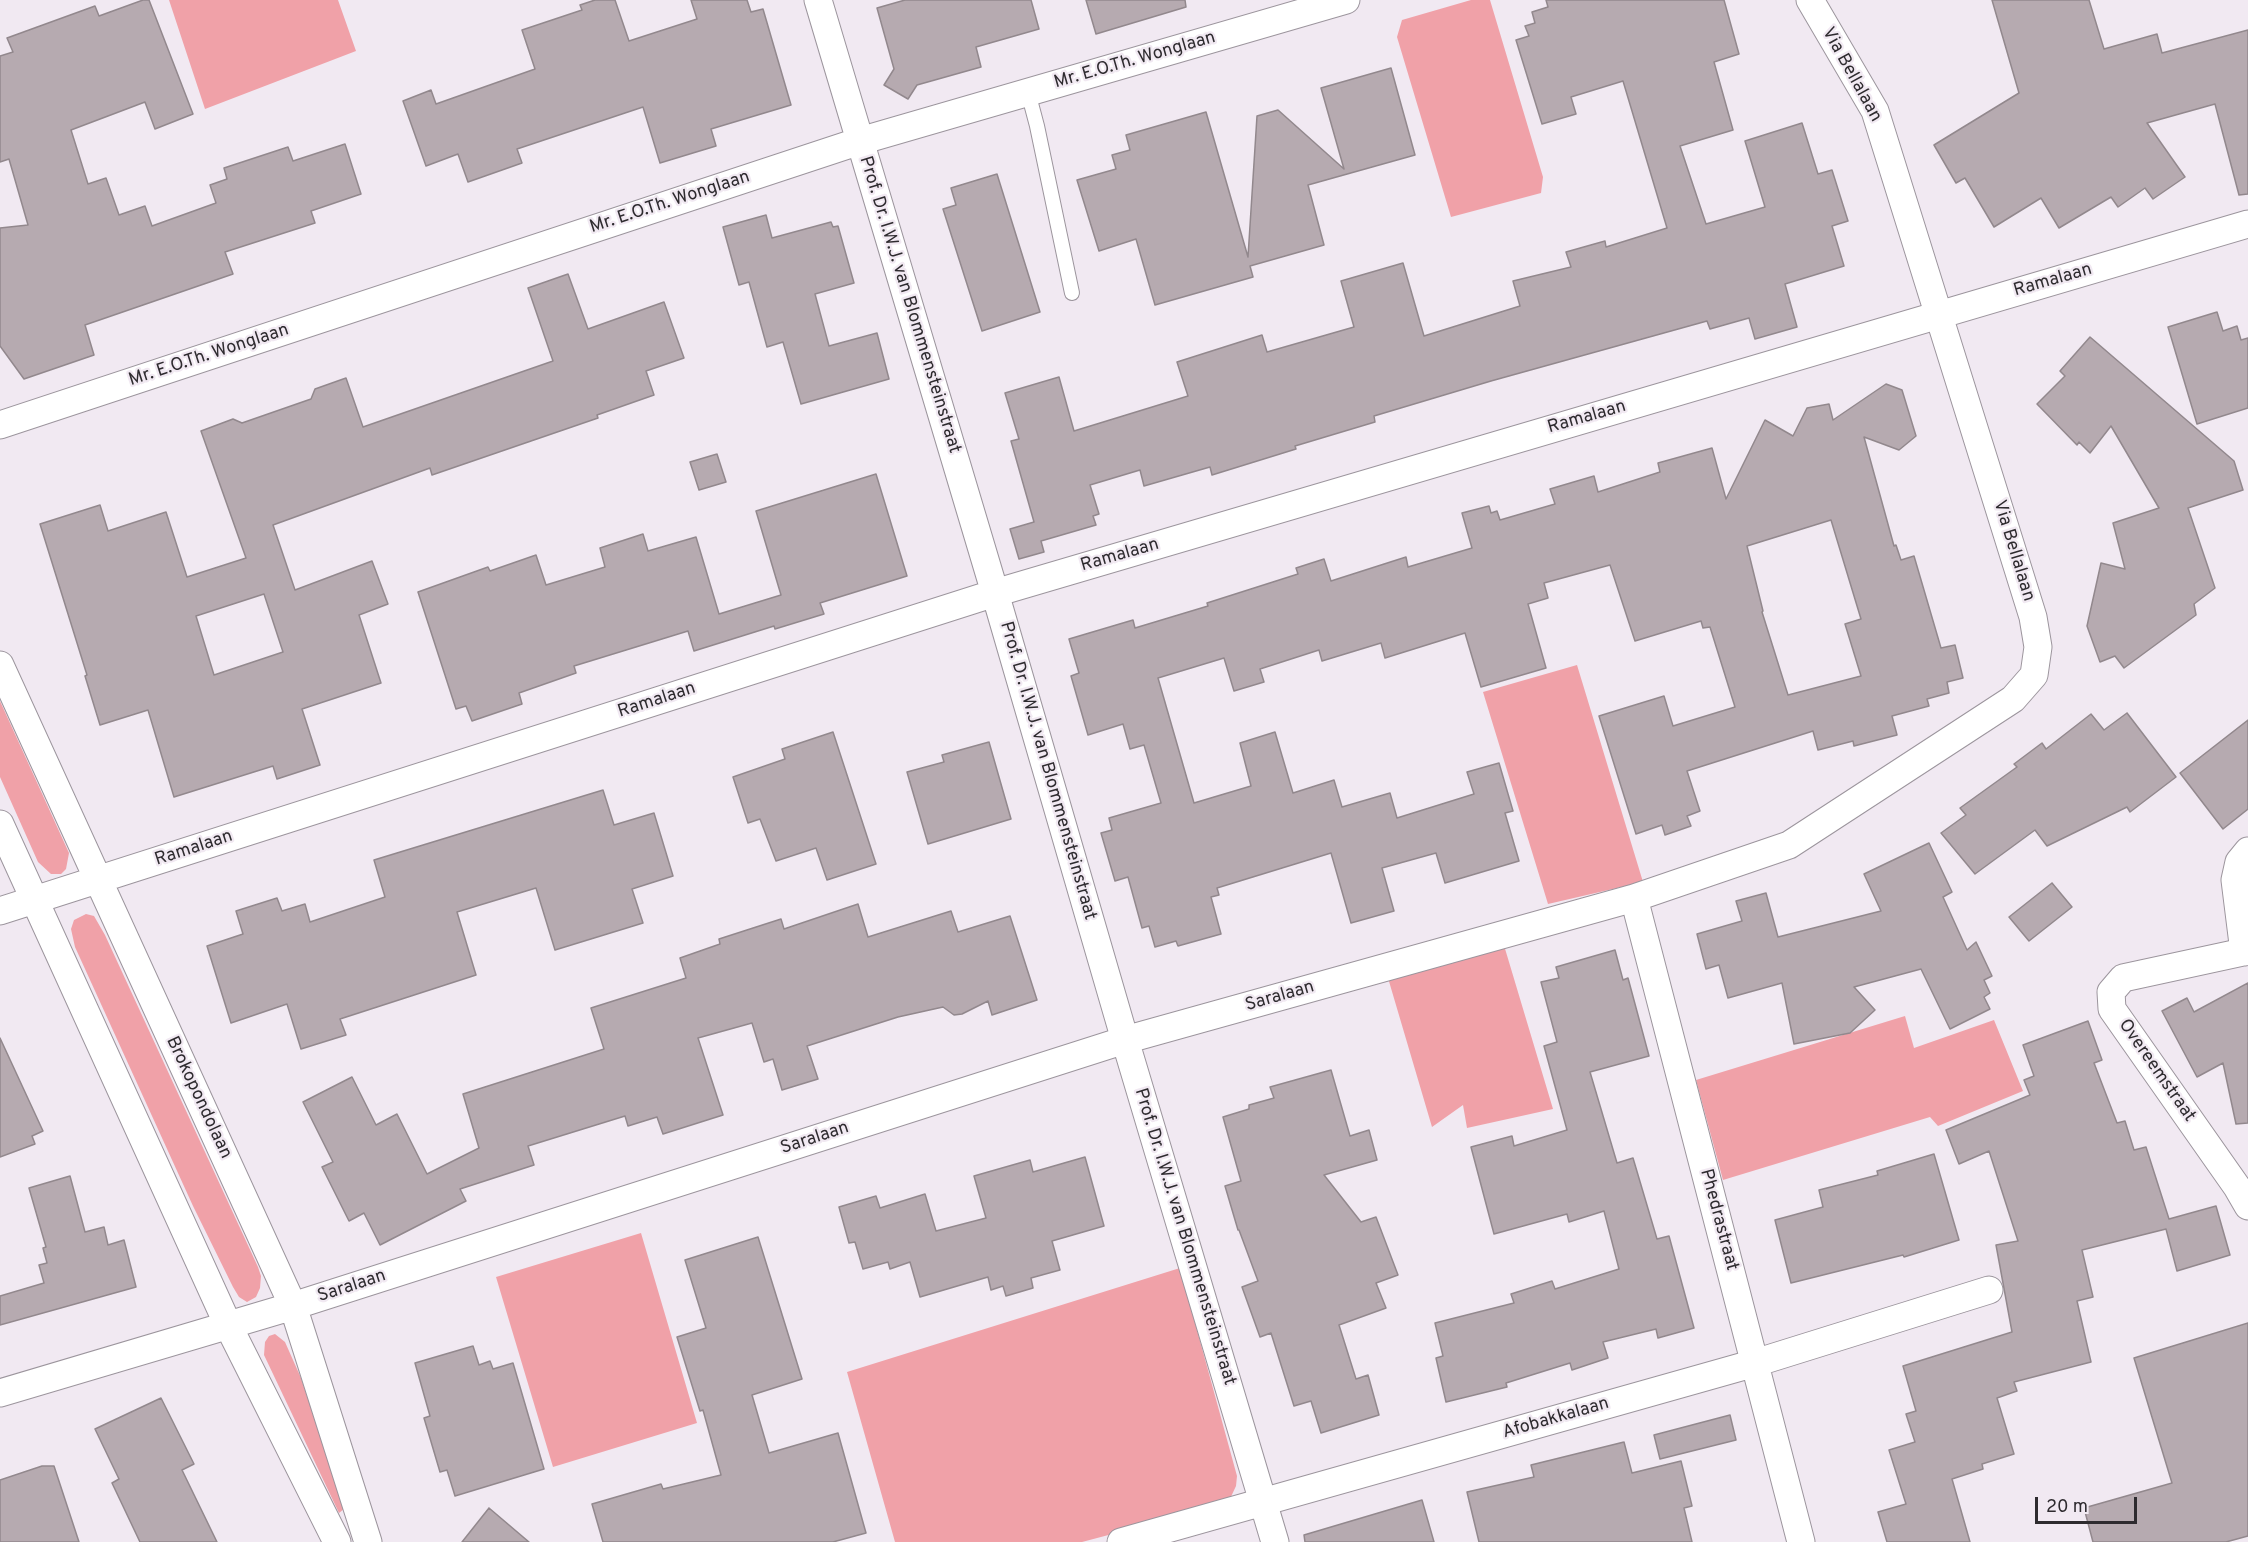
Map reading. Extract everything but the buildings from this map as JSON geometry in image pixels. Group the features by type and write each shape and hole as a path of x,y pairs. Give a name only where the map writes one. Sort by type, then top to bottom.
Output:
{"street":[{"name":"Prof. Dr. I.W.J. van Blommensteinstraat","path":"818,0 1275,1542"},
{"name":"Mr. E.O.Th. Wonglaan","path":"0,425 860,141 1346,0"},
{"name":"Via Bellalaan","path":"1634,898 1790,845 2013,699 2034,675 2038,647 2033,617 1875,111 1809,0"},
{"name":"Ramalaan","path":"0,911 995,593 2248,224"},
{"name":"Brokopondolaan","path":"0,665 293,1306 368,1542"},
{"path":"0,824 228,1325 337,1542"},
{"path":"2246,952 2235,880 2239,862 2248,851"},
{"name":"Saralaan","path":"0,1394 293,1306 1125,1040 1634,898"},
{"name":"Phedrastraat","path":"1634,898 1800,1542"},
{"name":"Overeemstraat","path":"2246,952 2123,978 2111,992 2112,1009 2237,1186 2248,1206"},
{"name":"Afobakkalaan","path":"1121,1542 1263,1500 1755,1363 1989,1290"}],"lane":[{"path":"1028,92 1072,293"}],"shaded area":[{"path":"169,0 338,0 356,51 205,109"},
{"path":"1471,0 1490,0 1543,177 1541,193 1451,217 1397,37 1402,20"},
{"path":"1577,665 1643,882 1548,904 1483,692"},
{"path":"0,701 69,853 66,869 61,874 51,874 38,862 0,777"},
{"path":"86,914 94,916 105,935 258,1267 261,1276 260,1288 256,1297 247,1302 239,1297 233,1287 193,1206 75,947 71,929 74,920"},
{"path":"1503,942 1553,1109 1467,1128 1463,1105 1432,1127 1388,978"},
{"path":"1905,1016 1914,1048 1994,1020 2023,1091 1938,1126 1930,1117 1723,1180 1696,1080"},
{"path":"641,1233 697,1423 553,1467 496,1277"},
{"path":"1180,1268 1237,1476 1236,1486 1229,1501 1222,1505 1082,1542 895,1542 847,1372"},
{"path":"275,1334 285,1342 301,1378 344,1509 339,1513 264,1355 265,1342 269,1336"}]}
